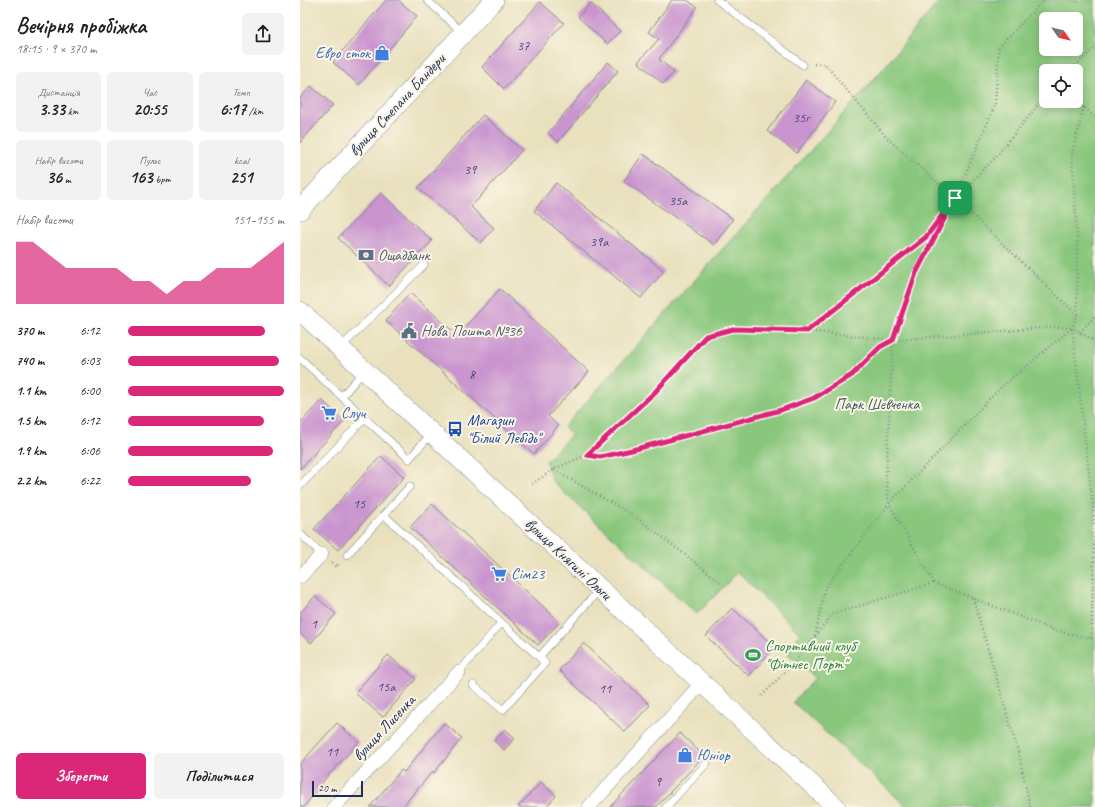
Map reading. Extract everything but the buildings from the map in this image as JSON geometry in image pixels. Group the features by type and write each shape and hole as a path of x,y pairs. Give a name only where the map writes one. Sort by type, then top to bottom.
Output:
{"street":[{"name":"вулиця Степана Бандери","path":"300,210 494,0"},
{"name":"вулиця Княгині Ольги","path":"300,310 702,683 828,804"},
{"path":"300,577 322,554"},
{"name":"вулиця Лисенка","path":"334,807 459,672"},
{"path":"590,807 702,683"}],"lane":[{"path":"427,0 464,33"},
{"path":"717,0 803,65"},
{"path":"340,348 424,265"},
{"path":"300,358 409,459 432,433"},
{"path":"342,396 365,371"},
{"path":"300,486 365,418"},
{"path":"347,555 410,486"},
{"path":"384,515 545,663 503,710 473,685"},
{"path":"300,534 322,554"},
{"path":"539,657 600,589"},
{"path":"459,672 502,623"},
{"path":"666,807 707,763"}],"path":[{"path":"934,583 889,504 886,476 893,340 916,273 955,198 994,105 999,47 1044,0"},
{"path":"1077,64 1095,48"},
{"path":"803,65 825,64 887,138 955,198 1077,316"},
{"path":"807,331 926,237 955,198 994,159 1039,104"},
{"path":"815,637 825,588 889,504 999,389 1072,328 1077,316 1077,234 1072,154 1084,107 1095,117"},
{"path":"1080,332 1095,316"},
{"path":"532,484 554,469 587,455 655,392 706,336 733,329 807,331 893,340 1053,327 1072,328 1095,341"},
{"path":"1072,328 1095,524"},
{"path":"587,455 600,457 632,450 781,410 814,398 852,375 880,347 893,340"},
{"path":"554,469 636,517 723,584"},
{"path":"1091,638 1095,528"},
{"path":"762,696 815,637 833,614 934,583 1057,631 1095,639"},
{"path":"973,598 1020,755 1030,807"}],"green space":[{"name":"Парк Шевченка","path":"940,0 1095,0 1095,807 907,807 793,702 815,678 785,651 800,634 738,572 697,614 560,489 551,479 546,461 572,434 564,427 877,76"}],"place":[{"name":"Евро сток","path":"382,53"},
{"name":"Ощадбанк","path":"366,255"},
{"name":"Нова Пошта №36","path":"409,331"},
{"name":"Случ","path":"329,413"},
{"name":"Магазин \"Білий Лебідь\"","path":"455,429"},
{"name":"Сім23","path":"499,574"},
{"name":"Спортивний клуб \"Фітнес Порт\"","path":"753,655"},
{"name":"Юніор","path":"685,755"}],"route":[{"path":"955,198 916,273 893,340 880,347 852,375 814,398 781,410 632,450 600,457 587,455 655,392 706,336 733,329 807,331 926,237 955,198"}]}
